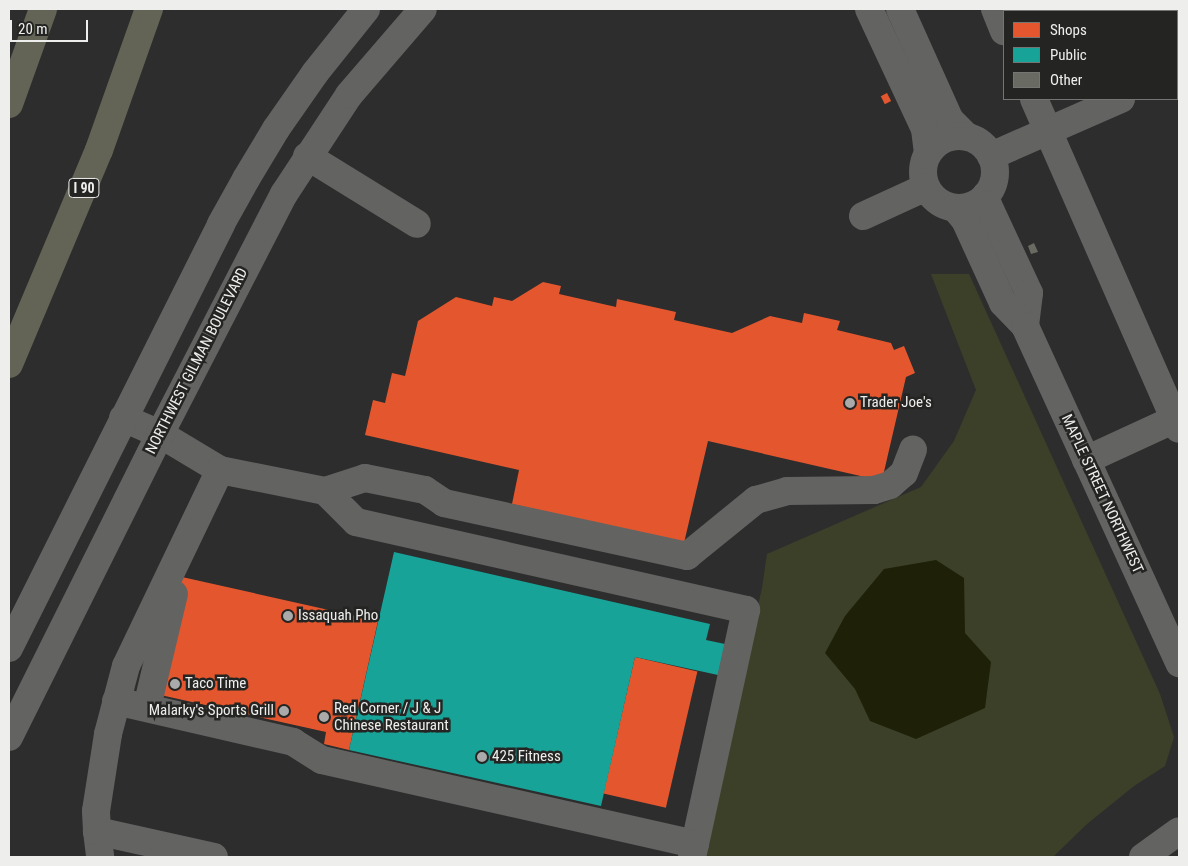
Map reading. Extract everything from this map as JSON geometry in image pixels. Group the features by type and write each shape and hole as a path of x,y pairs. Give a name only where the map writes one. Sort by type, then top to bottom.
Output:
{"highway":[{"path":"9,104 43,9"},
{"name":"I 90","path":"9,364 99,150 149,9"}],"street":[{"path":"9,648 123,418 246,179 276,129 315,73 366,9"},
{"name":"NORTHWEST GILMAN BOULEVARD","path":"9,737 160,434 255,249 307,156 349,96 423,9"},
{"path":"869,9 925,129 928,152"},
{"path":"900,9 950,120 966,136 981,143 991,156 995,176 986,195 967,207 955,208 935,199 926,188 923,165 928,152 944,138 966,136"},
{"path":"995,9 1003,28"},
{"path":"1034,100 1177,424 1086,460"},
{"path":"991,156 1119,100"},
{"path":"307,156 418,224"},
{"path":"864,216 926,188"},
{"path":"986,195 988,205 1029,293 1025,326"},
{"name":"MAPLE STREET NORTHWEST","path":"955,208 965,220 1003,303 1025,326 1179,663"},
{"path":"123,418 160,434 220,470 325,491 365,478 425,490 444,502 687,556 756,500 787,491 874,490 890,485 904,473 913,450"},
{"path":"214,857 99,844 96,811 101,774 116,701 126,666 220,470"},
{"path":"116,701 293,742 322,760 693,851 746,610 356,522 325,491"},
{"path":"147,708 177,580 200,548"},
{"path":"1143,857 1179,831"}],"shaded area":[{"path":"931,274 969,274 1160,694 1174,737 1165,766 1134,786 1087,824 1053,857 701,857 762,588 767,554 921,487 954,441 976,390"},
{"path":"936,560 964,578 965,633 991,662 985,708 916,739 870,721 855,689 825,653 845,616 884,569"}],"building: Shops":[{"path":"887,93 891,101 885,104 881,96"},
{"path":"543,282 561,286 559,294 616,307 617,299 676,312 674,320 732,333 770,316 802,323 804,313 840,321 837,330 891,343 894,350 904,346 915,373 906,377 883,476 878,480 708,441 684,543 512,504 519,470 365,435 373,400 385,403 392,373 405,376 418,321 456,297 492,306 494,297 512,301"},
{"path":"182,577 378,621 349,750 324,744 326,732 156,694"},
{"path":"635,657 697,671 666,808 604,793"}],"building: Public":[{"path":"394,552 710,624 706,640 725,644 718,675 635,657 601,806 349,750"}],"building: Other":[{"path":"1034,243 1038,252 1031,254 1028,246"}],"place":[{"name":"Trader Joe's","path":"850,403"},
{"name":"Issaquah Pho","path":"288,616"},
{"name":"Taco Time","path":"175,684"},
{"name":"Malarky's Sports Grill","path":"284,711"},
{"name":"Red Corner / J & J Chinese Restaurant","path":"324,717"},
{"name":"425 Fitness","path":"482,757"}]}
